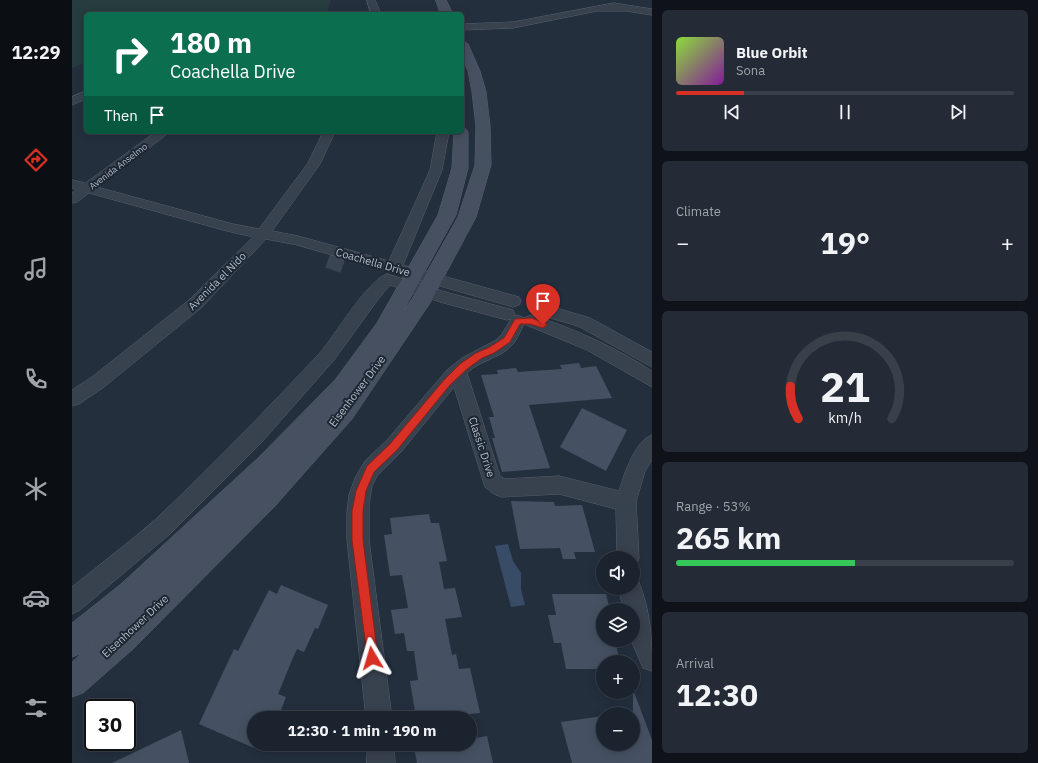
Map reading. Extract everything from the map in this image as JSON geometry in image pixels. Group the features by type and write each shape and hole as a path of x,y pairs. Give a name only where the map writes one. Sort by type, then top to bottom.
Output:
{"main road":[{"path":"441,0 446,12"},
{"name":"Eisenhower Drive","path":"72,682 123,639 266,498 344,412 411,279 467,217 484,165 483,126 479,92 474,71 464,48"},
{"name":"Eisenhower Drive","path":"72,642 148,578 267,465 343,386 384,328 447,216 460,168 461,134"}],"street":[{"path":"371,0 375,12"},
{"path":"540,21 545,15 570,5 590,4 652,12"},
{"path":"570,5 581,11"},
{"path":"464,27 513,25 540,21 597,8 625,8"},
{"path":"72,102 84,95"},
{"name":"Avenida Anselmo","path":"72,199 161,134"},
{"name":"Avenida el Nido","path":"72,399 98,382 195,304 261,237 314,164 328,134"},
{"name":"Eisenhower Drive","path":"72,602 163,526 254,437 328,355 373,294 411,279 443,134"},
{"name":"Coachella Drive","path":"72,184 232,228 328,260"},
{"name":"Coachella Drive","path":"261,237 298,241 411,279 521,313 609,352 652,380"},
{"name":"Coachella Drive","path":"345,266 411,279"},
{"path":"378,711 358,540 357,511 361,491 370,469 393,447 458,372 479,355 491,351 507,340 521,313"},
{"name":"Coachella Drive","path":"521,313 584,322 652,360"},
{"name":"Classic Drive","path":"458,372 492,481 501,488 559,485 626,502"},
{"path":"628,551 626,502 636,469 652,443"},
{"path":"632,595 644,645 652,660"},
{"path":"381,751 381,763"}],"green space":[{"path":"72,0 331,0 327,12 84,12 84,63 72,68"}],"water":[{"path":"508,544 513,561 521,573 521,589 525,605 511,607 495,546"}],"building":[{"path":"579,363 581,368 596,366 612,398 529,405 550,468 502,472 492,438 495,438 489,417 494,417 481,375 498,374 497,370 516,368 518,372 562,369 560,365"},
{"path":"582,408 627,430 606,471 560,447"},
{"path":"511,501 554,502 555,506 582,505 595,552 574,552 576,559 563,559 560,548 520,549"},
{"path":"429,514 431,523 439,523 447,561 439,562 444,589 455,588 462,617 445,619 452,655 456,654 459,669 470,668 480,713 477,713 477,711 415,711 410,681 418,680 414,651 407,651 404,633 395,634 391,610 408,608 402,575 390,576 384,535 392,534 390,518"},
{"path":"281,585 328,605 318,629 315,628 304,652 297,649 292,660 278,694 286,697 281,711 247,711 247,745 199,724 234,649 238,651 269,590 277,594"},
{"path":"552,594 606,595 608,603 596,603 596,647 617,647 618,655 596,655 596,669 566,669 561,643 554,643 548,615 556,615"},
{"path":"633,699 637,699 640,707 633,707"},
{"path":"640,708 652,740 652,763 572,763 561,722 596,717 596,751 640,751"},
{"path":"181,730 189,763 112,763"},
{"path":"487,736 493,763 417,763 415,751 477,751 477,738"}],"tunnel":[{"path":"328,260 345,266"}],"route":[{"path":"372,658 358,540 357,511 361,491 370,469 393,447 447,383 464,366 479,355 491,351 507,340 518,322 531,321 543,325"}]}
